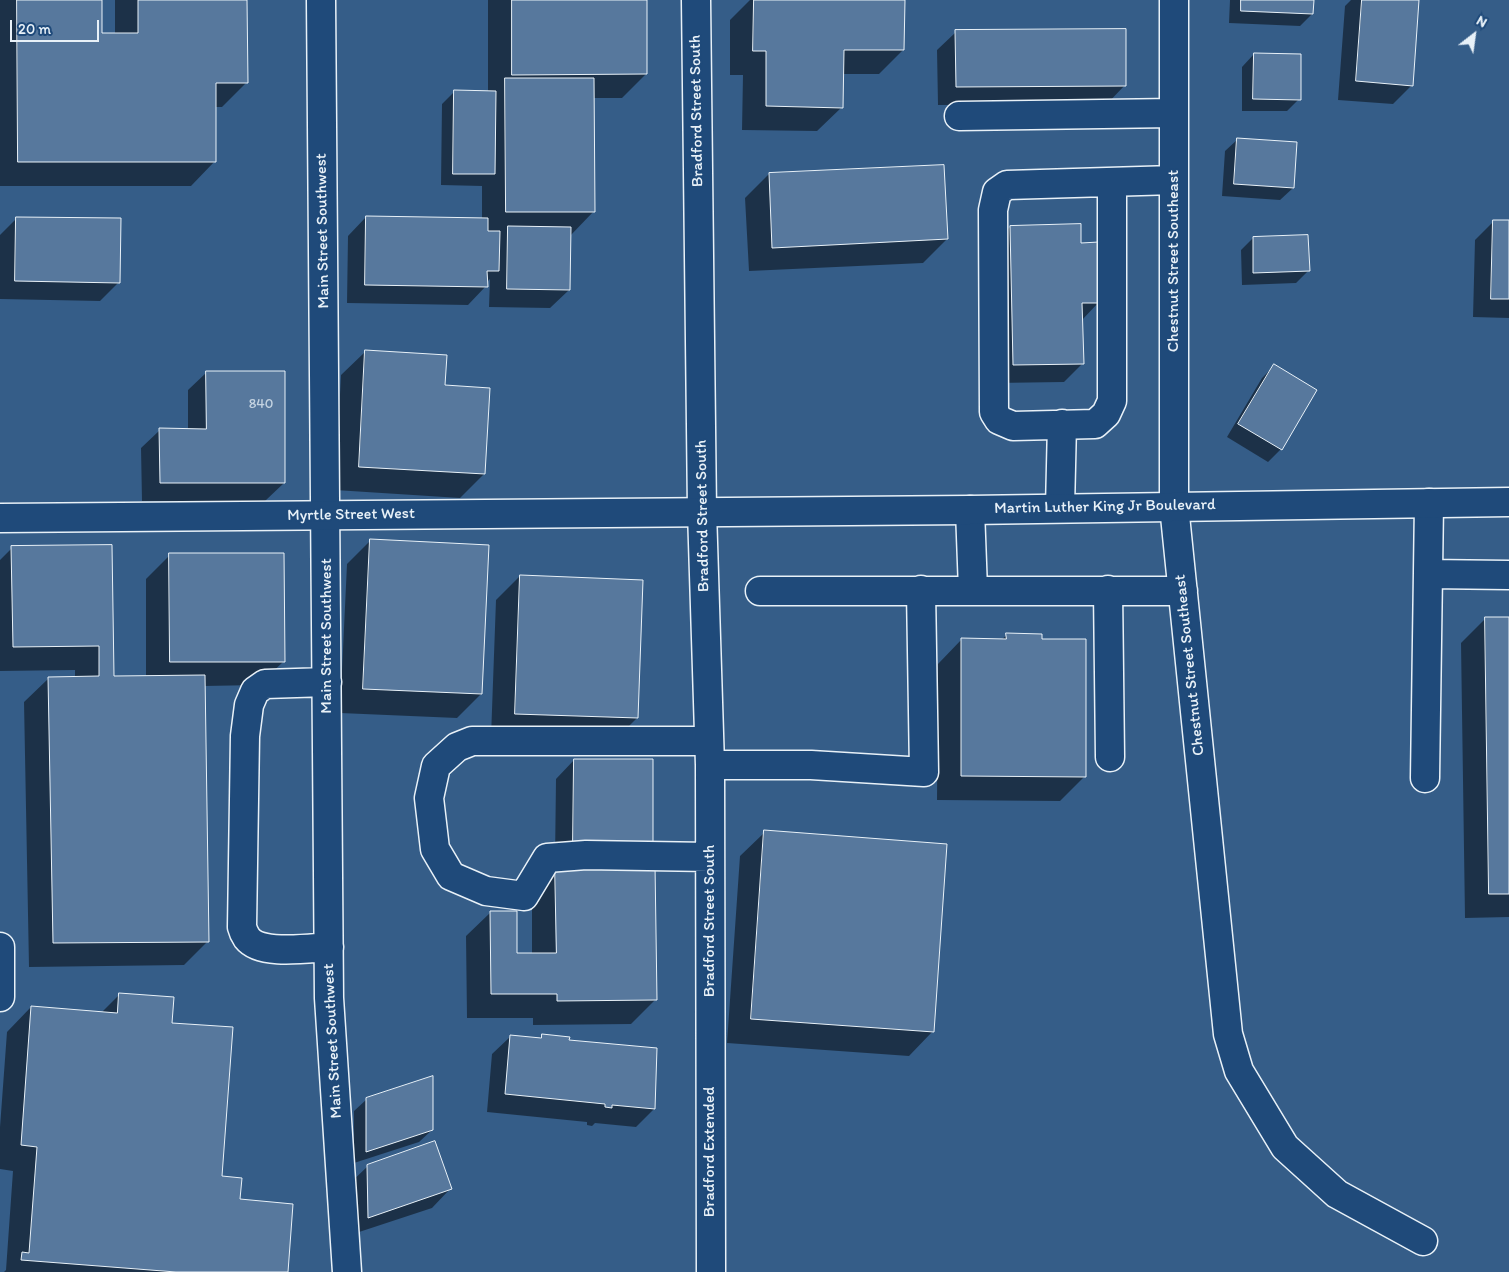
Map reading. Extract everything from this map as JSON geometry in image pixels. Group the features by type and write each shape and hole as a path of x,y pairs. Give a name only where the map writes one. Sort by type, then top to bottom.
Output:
{"street":[{"name":"Main Street Southwest","path":"321,0 329,998 347,1272"},
{"name":"Bradford Street South","path":"696,0 702,511 710,753 710,1032"},
{"name":"Chestnut Street Southeast","path":"1174,0 1174,506 1228,1034 1239,1071 1285,1147 1337,1194 1424,1240"},
{"path":"959,116 1174,113"},
{"path":"1112,182 1112,401 1106,414 1095,424 1013,426 999,420 994,412 993,210 998,192 1007,185 1174,180"},
{"path":"1060,508 1062,424"},
{"name":"Martin Luther King Jr Boulevard","path":"702,511 970,510 1509,502"},
{"path":"1426,778 1429,503"},
{"path":"970,510 974,590"},
{"name":"Myrtle Street West","path":"0,518 702,511"},
{"path":"1428,574 1509,575"},
{"path":"760,590 1183,591"},
{"path":"710,857 586,855 547,858 524,896 486,891 451,876 435,849 429,798 436,766 457,746 472,741 710,753 811,765 924,772 921,590"},
{"path":"1108,590 1110,757"},
{"path":"327,682 265,684 255,692 249,705 245,736 242,927 247,939 260,946 283,950 329,947"},
{"path":"0,947 0,997"},
{"name":"Bradford Extended","path":"710,1032 711,1272"}],"shaded area":[{"path":"0,0 1509,0 1509,1272 0,1272"}],"building":[{"path":"17,0 102,0 102,33 138,33 138,0 247,0 248,83 216,83 216,162 18,162"},
{"path":"512,0 647,0 647,74 512,75"},
{"path":"754,0 905,0 904,50 844,50 843,108 766,106 766,51 753,51"},
{"path":"1241,0 1314,0 1313,14 1241,11"},
{"path":"1362,0 1419,0 1413,86 1356,81"},
{"path":"1126,29 1126,86 956,87 955,30"},
{"path":"1254,53 1301,54 1301,100 1253,99"},
{"path":"505,78 594,78 595,212 506,212"},
{"path":"454,90 496,91 495,174 453,174"},
{"path":"1237,138 1297,142 1294,188 1234,184"},
{"path":"944,165 948,239 772,248 769,173"},
{"path":"366,216 488,218 488,231 500,231 499,271 487,271 488,287 365,285"},
{"path":"16,217 121,218 120,283 15,281"},
{"path":"1493,220 1509,220 1509,299 1491,299"},
{"path":"1081,224 1081,243 1099,242 1101,303 1082,303 1084,364 1013,365 1010,226"},
{"path":"508,226 571,227 570,290 507,289"},
{"path":"1308,235 1310,271 1253,273 1253,237"},
{"path":"365,350 447,355 445,385 490,388 485,474 359,467"},
{"path":"1274,364 1317,390 1282,450 1238,424"},
{"path":"206,371 285,371 285,483 160,483 159,428 206,429"},
{"path":"370,539 489,545 482,694 363,689"},
{"path":"112,545 114,676 205,675 209,942 53,943 48,677 99,676 99,646 13,647 11,546"},
{"path":"169,553 284,553 285,662 170,662"},
{"path":"520,575 643,580 638,718 515,714"},
{"path":"1485,617 1509,617 1509,894 1489,894"},
{"path":"1006,633 1042,634 1042,639 1086,639 1086,777 961,776 961,638 1006,639"},
{"path":"574,759 653,759 653,842 573,842"},
{"path":"764,830 947,844 934,1032 751,1019"},
{"path":"555,865 655,865 657,1000 557,1001 557,994 491,994 490,911 517,911 517,953 556,953"},
{"path":"119,993 174,997 172,1023 233,1027 222,1176 242,1178 240,1199 293,1204 288,1272 176,1272 21,1260 22,1252 29,1253 37,1147 21,1145 31,1006 117,1013"},
{"path":"542,1034 570,1037 569,1040 657,1048 655,1109 612,1105 612,1108 605,1107 605,1104 505,1094 510,1035 541,1038"},
{"path":"433,1076 433,1130 366,1152 366,1098"},
{"path":"435,1141 452,1189 368,1218 367,1165"}]}
